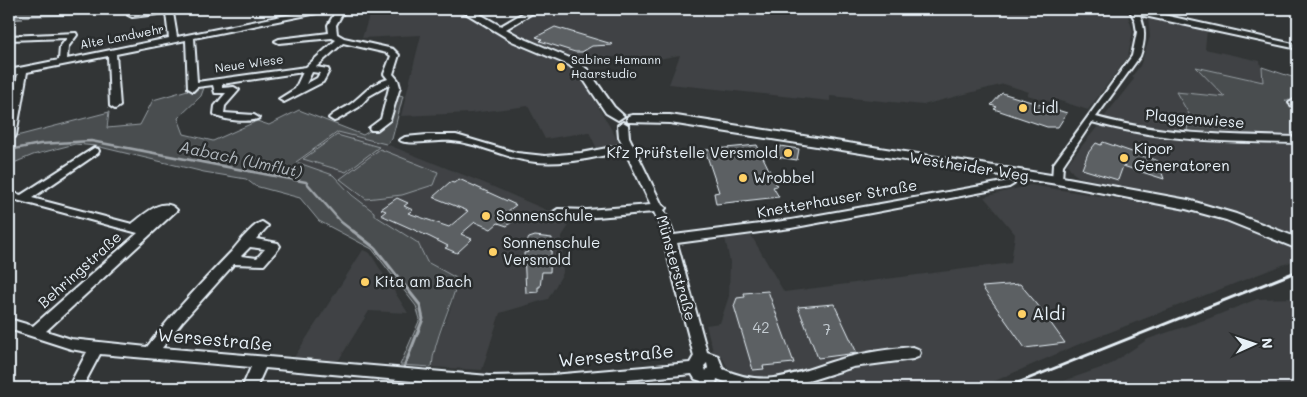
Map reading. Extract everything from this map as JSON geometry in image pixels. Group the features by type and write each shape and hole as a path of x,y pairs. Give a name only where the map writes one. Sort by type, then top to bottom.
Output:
{"main road":[{"name":"Münsterstraße","path":"464,9 498,30 573,63 584,72 610,110 624,120"},
{"name":"Westheider Weg","path":"624,120 677,120 1057,180 1198,207 1231,217 1298,244"}],"street":[{"path":"132,15 184,9"},
{"name":"Alte Landwehr","path":"9,73 328,9"},
{"path":"337,37 332,25 341,9"},
{"path":"498,30 535,9"},
{"path":"167,10 170,14 173,40"},
{"path":"1134,10 1298,48"},
{"path":"1057,180 1058,165 1136,56 1140,47 1142,32 1134,10"},
{"path":"9,38 72,34 64,47 63,62"},
{"name":"Neue Wiese","path":"190,36 193,87 217,81 309,69"},
{"path":"302,90 299,88 309,69 337,37"},
{"path":"280,42 337,37 390,51 395,55 388,74 394,80 396,87 386,120 374,128"},
{"path":"112,52 114,106"},
{"path":"284,99 320,80 325,71 309,69"},
{"path":"10,135 13,105 23,70"},
{"path":"334,118 356,105 366,94 381,84 394,80"},
{"path":"217,81 218,91 234,90 220,106 219,114 222,116 254,118"},
{"name":"Plaggenwiese","path":"1090,119 1112,125 1176,135 1298,140"},
{"name":"Münsterstraße","path":"624,120 624,137 660,208 706,373"},
{"path":"405,140 451,138 464,140 510,155 534,159 569,158 629,147"},
{"path":"22,199 94,151"},
{"name":"Knetterhauser Straße","path":"670,240 791,224 1009,184"},
{"name":"Behringstraße","path":"9,195 140,230 36,332"},
{"path":"558,213 587,214 660,208"},
{"path":"150,353 177,318 262,226"},
{"path":"231,260 260,262 274,246 246,242"},
{"name":"Wersestraße","path":"9,324 71,344 96,348 387,374 419,380 552,381 706,373"},
{"path":"74,388 96,348"},
{"path":"706,373 734,386 769,388 782,386 834,367 870,358 913,353"},
{"path":"248,388 261,362"}],"shaded area":[{"path":"9,9 136,9 131,13 11,17 23,19 9,20"},
{"path":"346,9 457,9 492,30 563,61 579,73 621,146 598,151 589,132 545,139 528,106 471,113 401,116 421,35 362,38 369,16 342,17"},
{"path":"541,9 1080,9 1127,13 1133,31 1128,57 1088,110 1057,100 1055,103 1027,95 1029,92 1004,84 923,105 830,96 830,101 669,84 680,55 633,64 623,55 584,64 569,55 517,34 513,30 517,24"},
{"path":"1148,17 1207,30 1205,49 1260,61 1264,82 1197,67 1226,98 1176,92 1189,114 1187,133 1131,126 1104,117 1134,79 1132,76 1140,66 1150,37"},
{"path":"1196,67 1263,82 1262,67 1298,79 1298,101 1285,100 1298,112 1298,137 1187,133 1189,114 1176,92 1225,97"},
{"path":"205,85 201,96 178,118 184,134 213,141 257,121 269,125 299,110 363,135 387,120 396,94 403,96 392,139 386,144 338,132 296,162 333,175 352,195 374,212 374,215 418,243 427,262 458,279 439,335 432,367 400,365 420,319 416,306 372,249 319,221 300,198 255,186 246,179 204,172 96,146 75,144 33,155 9,165 9,138 109,112 107,128 140,125 153,100"},
{"path":"1098,126 1176,137 1271,141 1266,136 1298,137 1298,237 1245,215 1186,199 1079,177 1073,173 1067,164"},
{"name":"Sonnenschule Versmold","path":"338,132 386,144 489,185 558,215 568,227 562,236 563,273 548,299 500,313 482,370 432,367 432,355 450,310 458,279 427,262 418,243 374,215 333,175 296,162"},
{"path":"337,135 379,147 346,172 303,159"},
{"path":"380,149 438,172 433,185 402,195 366,199 340,179"},
{"path":"1030,185 1209,215 1250,228 1298,250 1298,259 1077,345 979,388 812,388 830,381 820,365 790,375 764,380 742,377 728,368 722,357 713,351 706,325 720,323 729,296 730,262 725,238 751,235 784,292 1011,263 1015,234 984,197"},
{"name":"Kita am Bach","path":"363,250 370,253 408,313 369,311 337,363 293,359"},
{"path":"1298,298 1298,388 1044,388 1109,365 1148,339 1210,318 1257,299"}],"building":[{"path":"555,27 612,45 592,46 582,52 575,52 540,41 542,39 536,37"},
{"name":"Lidl","path":"1002,93 1067,113 1058,127 1047,127 994,109 997,107 991,105"},
{"name":"Kipor Generatoren","path":"1103,142 1158,161 1164,179 1123,166 1118,180 1082,169 1088,153 1096,143 1101,145"},
{"name":"Wrobbel","path":"757,145 777,186 773,187 779,197 716,204 714,193 719,192 705,150"},
{"name":"Kfz Prüfstelle Versmold","path":"780,146 799,149 797,160 777,157"},
{"name":"Sonnenschule","path":"459,179 516,205 508,211 513,213 509,217 515,219 507,226 498,223 491,229 475,222 461,234 472,239 457,253 445,248 448,246 430,237 381,215 386,211 381,209 397,198 408,203 404,206 413,210 408,213 449,227 468,211 433,197 450,182 454,183"},
{"path":"535,236 552,238 550,272 542,272 538,292 526,293 524,253 529,252 526,243 529,238"},
{"name":"Aldi","path":"1020,284 1065,343 1025,348 982,287"},
{"path":"768,291 794,363 763,366 764,369 753,370 734,306 737,298 745,297 744,293"},
{"path":"834,304 857,353 818,358 798,307"}],"waterway":[{"name":"Aabach (Umflut)","path":"9,150 40,144 91,141 306,182 341,222 354,232"},
{"name":"Aabach (Umflut)","path":"353,231 375,248 420,305 423,319 403,370"},
{"name":"Aabach (Umflut)","path":"398,388 400,378"}],"railway":[{"path":"1005,388 1298,271"}],"place":[{"name":"Sabine Hamann Haarstudio","path":"561,67"},
{"name":"Lidl","path":"1023,108"},
{"name":"Kfz Prüfstelle Versmold","path":"788,153"},
{"name":"Kipor Generatoren","path":"1124,158"},
{"name":"Wrobbel","path":"743,178"},
{"name":"Sonnenschule","path":"486,216"},
{"name":"Sonnenschule Versmold","path":"493,252"},
{"name":"Kita am Bach","path":"365,282"},
{"name":"Aldi","path":"1022,314"}]}
